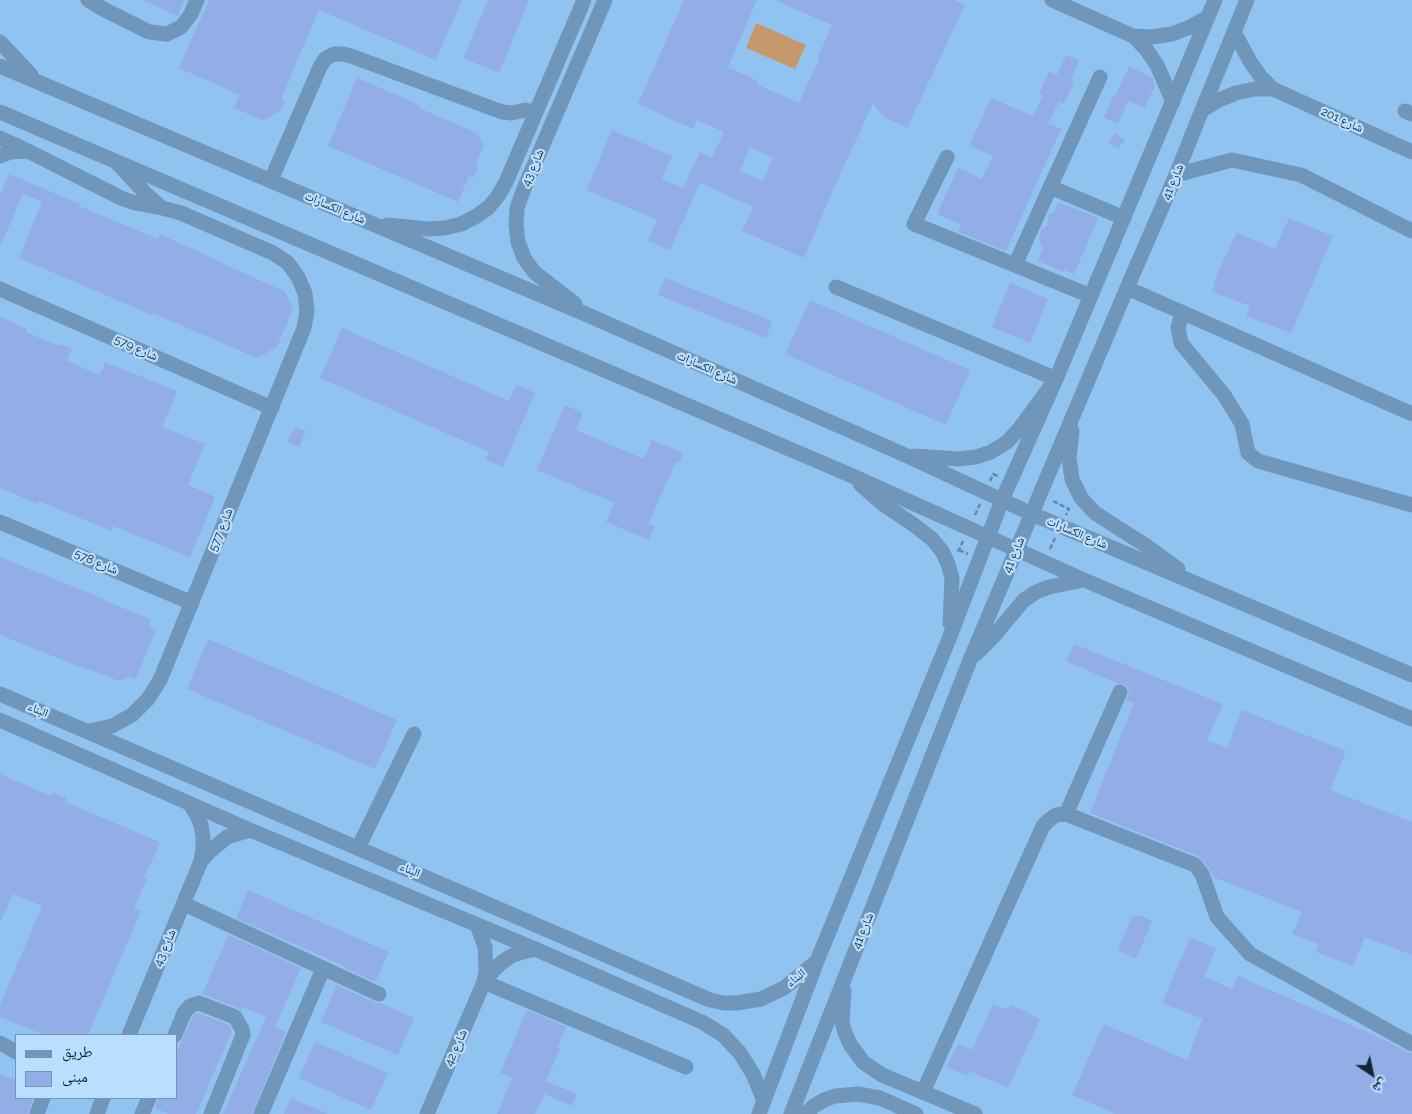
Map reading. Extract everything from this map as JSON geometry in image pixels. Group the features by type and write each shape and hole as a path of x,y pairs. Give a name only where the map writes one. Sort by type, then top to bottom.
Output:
{"street":[{"path":"88,0 106,5 149,32 167,34 181,27 191,14 197,0"},
{"name":"شارع 43","path":"372,224 429,229 445,228 475,218 488,208 506,182 584,0"},
{"name":"شارع 43","path":"590,316 534,272 524,258 518,242 516,225 517,208 523,191 605,0"},
{"path":"1052,0 1133,36 1152,37 1172,34 1208,17"},
{"path":"762,1108 817,961 949,639 1002,500 1056,379 1215,0"},
{"name":"شارع 41","path":"791,1114 970,660 1176,175 1247,0"},
{"name":"شارع 201","path":"1234,32 1251,63 1273,89 1412,152"},
{"path":"1133,36 1146,49 1157,65 1173,102"},
{"path":"0,42 35,80"},
{"path":"271,180 320,67 325,59 334,54 351,56 506,113 512,114 525,110 535,114"},
{"name":"شارع الكسارات","path":"0,66 590,316 905,455 1032,514 1412,674"},
{"path":"1015,265 1100,77"},
{"name":"شارع 201","path":"1202,110 1236,93 1273,89"},
{"path":"0,112 848,474 1084,580 1412,719"},
{"path":"0,138 121,198 141,205 162,208"},
{"path":"0,156 10,152 28,151"},
{"path":"946,157 914,224 1091,296"},
{"path":"1176,175 1232,160 1301,175 1412,231"},
{"path":"115,161 162,208"},
{"path":"1050,187 1124,218"},
{"name":"شارع 577","path":"89,732 112,726 132,715 148,699 160,680 304,328 307,311 305,294 298,277 288,263 273,253 182,213 162,208"},
{"path":"836,287 1056,379"},
{"path":"1127,288 1412,414"},
{"name":"شارع 579","path":"0,289 272,408"},
{"path":"1182,312 1178,328 1181,344 1224,395 1242,424 1248,453 1258,462 1412,506"},
{"path":"905,455 958,459 976,457 991,452 1007,442 1020,428 1056,379"},
{"path":"1073,417 1070,458 1072,479 1081,498 1095,513 1148,547 1201,586"},
{"path":"848,474 883,504 914,524 932,539 942,551 952,578 949,639"},
{"name":"شارع 578","path":"0,522 192,603"},
{"path":"970,660 993,637 1024,600 1036,592 1049,587 1084,580"},
{"path":"1066,814 1120,692"},
{"name":"البناء","path":"0,694 710,1000 724,1003 749,1002 773,994 794,981 817,961"},
{"name":"البناء","path":"0,720 250,830 535,949 702,1022 713,1028 740,1053 753,1074 762,1108"},
{"path":"358,848 414,734"},
{"name":"شارع 43","path":"190,804 198,820 203,837 202,861"},
{"path":"923,1092 1043,826 1056,815 1066,814 1195,865 1202,874 1217,917 1250,954 1412,1044"},
{"name":"شارع 43","path":"129,1034 202,861 209,852 227,837 250,830"},
{"path":"184,904 379,994"},
{"name":"شارع 42","path":"427,1114 484,982 486,970 485,947 477,925"},
{"name":"شارع 42","path":"484,982 492,972 511,956 535,949"},
{"path":"260,1114 323,969"},
{"path":"844,980 842,1022 847,1039 856,1054 872,1070 882,1076 975,1114"},
{"path":"484,982 686,1067"},
{"path":"175,1034 184,1013 190,1006 199,1003 235,1017 242,1029 243,1035 211,1114"},
{"path":"0,1044 15,1051"},
{"path":"804,1114 824,1100 841,1095 858,1094 880,1098 916,1114"},
{"path":"37,1114 43,1099"},
{"path":"142,1114 149,1099"}],"shaded area":[{"path":"0,0 1412,0 1412,1114 0,1114"},
{"path":"756,23 806,45 795,69 746,48"}],"building":[{"path":"142,0 184,0 178,16"},
{"path":"209,0 462,0 436,60 319,10 281,99 285,101 280,111 263,120 234,108 240,95 179,68"},
{"path":"488,0 529,0 499,73 463,58"},
{"path":"684,0 757,0 728,67 758,81 756,84 799,103 832,25 774,0 954,0 965,5 907,128 884,117 873,103 804,258 742,231 753,207 700,183 670,250 648,241 657,220 587,190 612,130 672,156 662,179 683,188 700,152 712,158 724,132 697,120 693,129 638,104","holes":["750,147 773,158 763,181 740,171"]},
{"path":"1066,55 1079,60 1070,81 1074,82 1064,104 1059,102 1048,123 1061,129 1006,251 958,232 961,225 937,214 958,168 982,179 993,156 969,146 991,98 1033,116 1043,95 1039,93 1049,71 1057,75"},
{"path":"1129,67 1152,77 1155,85 1145,108 1128,101 1118,124 1104,118"},
{"path":"357,78 420,105 419,108 477,133 484,146 475,164 478,166 473,178 469,176 458,202 328,146"},
{"path":"1115,133 1125,140 1118,149 1108,142"},
{"path":"9,174 158,239 160,234 285,292 293,309 277,347 257,358 19,258 42,202 23,193 0,247 0,195"},
{"path":"1058,202 1098,218 1074,274 1064,270 1063,272 1038,261 1043,248 1039,239 1042,229 1047,226 1049,214 1054,212"},
{"path":"1289,218 1333,236 1291,333 1246,316 1250,306 1212,292 1217,274 1237,233 1275,249"},
{"path":"665,278 772,321 766,338 658,295"},
{"path":"1010,283 1048,299 1030,343 992,327"},
{"path":"810,300 970,370 946,425 785,354"},
{"path":"0,317 27,329 26,332 59,346 60,344 72,349 67,361 100,375 105,362 177,391 162,427 205,444 188,485 215,497 190,557 113,526 111,531 39,501 38,504 0,488"},
{"path":"342,328 509,401 516,385 535,393 503,467 485,460 489,452 320,378"},
{"path":"565,405 583,413 576,430 644,459 652,440 683,453 679,463 676,462 648,524 655,526 649,540 606,522 615,503 537,470"},
{"path":"295,427 306,431 299,447 288,442"},
{"path":"0,557 150,619 149,626 156,630 136,679 128,677 119,681 0,635"},
{"path":"208,639 397,720 375,769 187,689"},
{"path":"1074,644 1223,704 1207,740 1227,748 1242,710 1346,751 1330,790 1412,822 1412,955 1365,937 1353,966 1316,952 1319,944 1292,934 1302,912 1213,877 1209,868 1198,856 1090,813 1134,703 1126,701 1129,691 1128,687 1124,684 1117,683 1066,661"},
{"path":"0,774 51,796 52,792 67,798 65,802 160,842 144,878 147,879 134,908 141,911 88,1034 42,1034 0,1017 0,1005 42,906 13,894 0,923"},
{"path":"248,890 389,952 375,982 236,918"},
{"path":"1132,916 1140,916 1152,921 1136,959 1118,950"},
{"path":"229,935 301,968 275,1027 286,1032 252,1114 223,1114 266,1017 243,1007 241,1011 238,1008 202,994"},
{"path":"1190,938 1216,948 1204,977 1233,989 1238,976 1412,1053 1412,1114 1116,1114 1072,1095 1104,1024 1187,1060 1203,1019 1162,1003"},
{"path":"337,985 375,1003 380,1003 414,1018 398,1055 321,1022"},
{"path":"993,1004 1006,1009 1012,1005 1040,1019 1008,1088 970,1071 967,1076 947,1067 958,1044 972,1050"},
{"path":"527,1010 566,1027 557,1048 560,1049 546,1081 577,1094 572,1106 544,1094 535,1114 497,1114 512,1078 500,1073"},
{"path":"199,1013 229,1025 232,1031 196,1114 169,1114 155,1108 158,1099 178,1099 178,1050 195,1014"},
{"path":"315,1042 388,1073 371,1110 299,1078"},
{"path":"0,1074 15,1080 15,1099 33,1099 28,1114 0,1114"},
{"path":"291,1098 328,1114 284,1114"}]}
